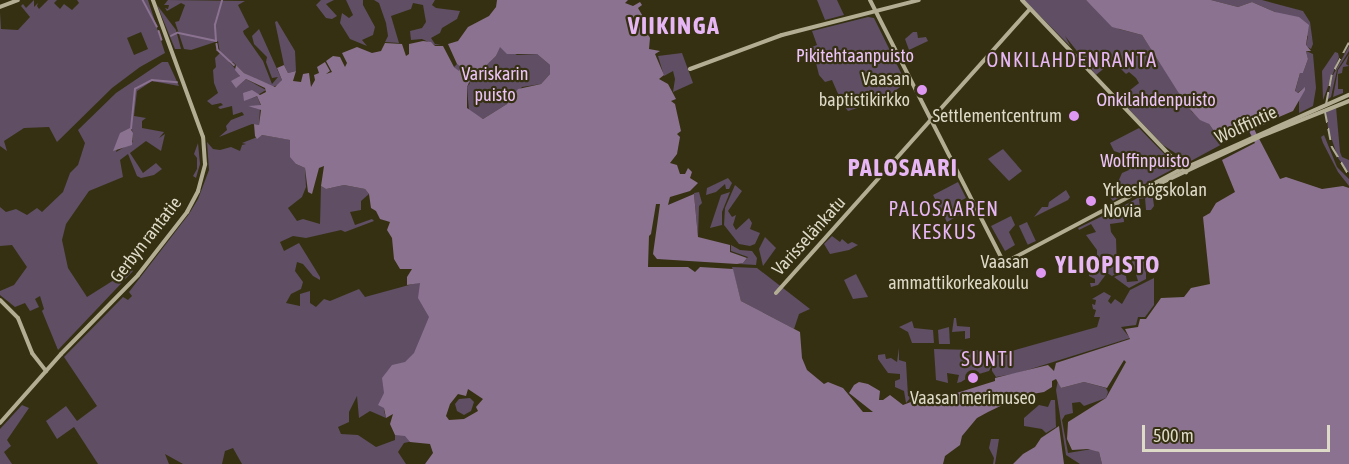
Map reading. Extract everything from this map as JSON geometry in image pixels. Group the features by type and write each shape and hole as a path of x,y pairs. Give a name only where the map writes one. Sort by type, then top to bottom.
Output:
{"main road":[{"path":"0,8 18,0"},
{"name":"Gerbyn rantatie","path":"0,423 46,371 138,275 191,205 201,182 205,157 202,134 153,0"},
{"path":"870,0 930,120"},
{"path":"690,69 782,35 919,0"},
{"path":"1022,0 1184,170"},
{"name":"Varisselänkatu","path":"776,293 1030,9"},
{"path":"1317,110 1349,95"},
{"path":"1317,110 1349,101"},
{"name":"Wolffintie","path":"930,120 1004,263 1184,170 1317,110"},
{"path":"0,300 18,318 32,353 46,371"}],"green space":[{"path":"34,0 34,7 38,3 39,9 48,0 57,0 54,3 60,9 64,4 72,10 79,3 77,0 148,0 165,53 140,67 112,88 57,142 49,127 24,128 4,141 7,151 0,146 0,12 1,29 18,30 30,17 21,6 23,4 26,8","holes":["141,32 148,49 134,55 127,38"]},
{"path":"168,0 245,1 238,5 249,27 243,31 244,34 263,61 272,84 278,77 272,78 266,62 267,57 254,44 252,36 259,29 282,80 279,85 271,87 244,73 233,62 229,62 240,74 237,87 246,79 266,90 251,99 257,96 261,106 248,106 260,108 259,125 252,124 219,137 227,130 226,126 231,120 244,115 242,112 233,115 232,106 220,109 218,107 223,105 221,103 212,105 207,101 218,93 213,70 216,67 215,58 220,53 218,41 191,50 184,49 175,22 179,21 185,5 181,3 167,11 165,8 168,9 169,5 164,5"},
{"path":"321,0 334,0 326,4 337,16 332,19 326,18 316,5"},
{"path":"346,0 363,0 363,5 375,27 373,35 362,40 367,46 350,39 340,23 342,13 349,18 353,15"},
{"path":"374,0 435,0 432,5 436,8 460,11 457,19 431,38 435,44 441,44 435,45 422,39 411,40 410,31 422,28 426,22 423,5 413,3 411,9 391,16 399,43 385,42 388,36 386,23 379,3"},
{"path":"817,0 837,0 844,15 825,20"},
{"name":"Onkilahdenpuisto","path":"1024,0 1086,0 1119,29 1142,35 1192,112 1209,124 1221,141 1226,142 1189,162 1163,145 1120,100 1139,83 1136,78 1129,72 1126,74 1113,61 1096,75 1065,36 1071,47"},
{"path":"1211,0 1262,0 1303,11 1310,22 1313,44 1311,49 1306,46 1308,36 1275,12 1252,2 1238,7"},
{"path":"157,5 176,30 181,49 175,49"},
{"name":"Pikitehtaanpuisto","path":"868,17 874,18 906,83 882,100 848,111 832,80 825,82 819,75 812,47 817,45 812,31"},
{"path":"277,21 295,51 296,71 288,73 284,65 275,22"},
{"path":"913,32 917,32 918,38 926,37 928,41 909,50 905,39"},
{"name":"Variskarin puisto","path":"503,46 517,55 537,54 550,65 550,74 541,84 522,87 507,104 483,119 469,111 467,87 470,83 454,67 457,64 475,75 496,56 499,47"},
{"path":"1349,46 1349,51 1337,70 1331,97 1327,100 1333,75"},
{"path":"1306,51 1313,54 1316,88 1313,106 1299,113 1299,99 1304,88 1295,92 1300,73 1303,73 1308,59"},
{"path":"1335,52 1339,57 1323,100 1322,71"},
{"path":"682,53 693,83 673,92 675,79 673,71 664,76 658,56"},
{"path":"1349,54 1346,64 1349,66 1343,67 1342,73 1338,74 1338,89 1343,89 1343,93 1333,97 1338,70"},
{"path":"162,62 168,62 179,86 152,81 137,91 134,116 146,118 142,121 142,128 164,132 159,138 165,134 161,151 146,141 130,153 143,173 156,163 162,169 154,175 141,178 137,176 128,154 120,160 123,177 89,191 66,224 62,240 68,268 87,297 114,280 111,276 127,264 133,271 58,350 42,311 44,309 40,296 35,299 39,307 30,311 25,303 15,307 0,295 0,291 14,285 27,267 12,245 0,246 0,207 6,212 16,209 27,215 37,208 42,212 63,192 70,173 78,165 85,143 78,130 116,93","holes":["132,129 133,142 116,152 122,134"]},
{"path":"1336,107 1340,152 1342,157 1349,160 1349,173 1338,158 1328,128 1326,111"},
{"name":"Wolffinpuisto","path":"1139,128 1174,164 1175,168 1113,201 1105,191 1118,182 1122,173 1129,170 1120,153 1114,151 1110,143"},
{"path":"262,135 291,140 296,164 305,168 306,187 302,197 288,208 297,221 303,219 320,224 321,186 326,189 344,185 365,189 369,194 361,201 361,210 350,212 355,225 372,219 374,221 345,232 341,230 306,238 293,236 280,242 284,251 299,243 320,277 320,280 313,276 303,264 297,262 295,271 303,282 301,289 291,294 286,303 300,306 300,294 310,291 310,303 316,307 324,299 330,301 359,289 365,297 420,282 435,326 391,384 384,411 386,418 370,411 359,418 357,396 349,412 349,422 338,427 341,434 358,435 376,447 395,440 395,435 405,432 413,441 404,443 398,452 406,464 242,464 233,448 225,451 222,464 183,464 165,454 169,464 98,464 74,427 57,439 46,421 66,406 77,421 97,406 64,357 123,297 128,300 132,296 129,292 189,214 198,199 209,170 207,142 213,149 231,147 240,151 242,145 246,144 242,143"},
{"path":"1324,135 1337,167 1349,179 1349,186 1338,172 1323,143 1321,137"},
{"path":"198,143 200,164 196,178 193,176 197,169 197,158 194,154"},
{"path":"1003,149 1022,171 1009,181 988,159"},
{"path":"728,178 732,183 729,189 726,189 725,184 716,192 706,195 707,188"},
{"path":"958,182 966,198 956,203 961,214 947,222 933,195"},
{"path":"735,185 742,191 728,211 732,217 736,215 733,225 736,230 749,218 752,223 750,229 760,233 755,244 750,246 739,244 724,225 725,208"},
{"path":"1066,190 1070,197 1068,200 1034,217 1042,207 1048,207 1049,202"},
{"path":"1152,190 1154,206 1151,210 1146,210 1145,198 1139,199 1140,207 1137,205 1125,208 1125,205"},
{"path":"699,192 702,203 699,206 698,237 694,193"},
{"path":"730,192 722,212 722,225 710,228 721,195"},
{"path":"1123,206 1124,222 1110,224 1111,232 1116,239 1117,268 1121,271 1112,276 1107,273 1098,285 1091,287 1090,283 1095,283 1095,279 1089,276 1089,273 1097,270 1095,262 1088,263 1090,260 1087,256 1097,255 1097,250 1086,235 1096,232 1091,224 1079,230 1078,228"},
{"path":"1011,216 1015,225 1009,232 1015,245 1005,251 991,226"},
{"path":"1027,222 1036,241 1028,245 1019,226"},
{"path":"832,236 840,242 842,239 848,244 852,242 858,245 849,250 830,254 824,244"},
{"path":"765,237 776,248 763,266 759,249"},
{"path":"731,245 740,250 752,251 757,258 756,265 739,264 748,257 731,251"},
{"path":"1141,254 1142,259 1158,257 1158,259 1146,260 1146,279 1129,288 1114,277 1121,274 1126,276 1127,282 1138,281 1130,255"},
{"path":"732,267 757,268 810,309 799,314 794,329 741,301"},
{"path":"856,274 868,297 853,299 844,280"},
{"path":"1154,278 1154,305 1145,317 1138,317 1136,325 1121,327 1130,338 1018,373 996,377 992,371 992,365 989,371 961,382 957,383 959,375 947,373 948,383 936,380 934,349 1012,351 1097,327 1100,317 1094,317 1096,310 1093,309 1092,304 1095,305 1096,300 1092,299 1104,292 1111,296 1108,301 1111,304 1115,299 1122,304 1130,290"},
{"path":"954,318 956,318 957,326 970,327 970,338 965,339 965,331 952,332"},
{"path":"912,321 914,328 933,330 934,343 912,343 908,332 899,327"},
{"path":"949,327 950,344 939,344 938,330"},
{"path":"899,348 899,360 906,362 908,396 911,397 906,403 904,391 895,387 895,381 900,379 900,374 888,373 878,359 878,355 885,354 886,359 891,358 897,362"},
{"path":"1058,380 1061,388 1084,382 1106,388 1108,392 1106,398 1084,406 1080,402 1072,403 1073,413 1065,415 1062,420 1068,453 1092,449 1099,452 1102,464 1080,464 1066,455 1056,390"},
{"path":"470,398 474,402 471,411 464,415 457,411 455,404 459,399"},
{"path":"1051,400 1055,400 1056,427 1046,433 1042,429 1024,426 1024,418 1039,405 1048,407"},
{"path":"22,405 29,408 7,440 11,446 4,452 12,464 0,464 0,429"},
{"path":"991,439 999,439 995,464 993,464 994,458 989,448"}],"shaded area":[{"path":"497,0 628,0 625,3 633,6 640,2 642,5 638,8 648,25 645,28 650,38 649,49 660,51 655,54 664,75 659,79 668,84 676,99 671,101 675,104 681,131 677,134 680,137 677,154 670,163 677,165 680,174 685,174 688,168 692,172 690,178 698,183 690,191 670,197 668,205 694,194 698,237 730,245 730,252 747,258 743,263 737,264 657,259 653,254 660,204 656,204 649,236 648,267 688,267 695,272 700,267 733,269 741,301 800,332 802,358 807,370 824,384 828,382 843,388 863,412 873,412 849,393 859,382 880,391 879,400 890,395 903,405 934,393 944,397 995,381 995,378 1048,365 1054,371 1056,363 1130,339 1125,329 1138,327 1140,319 1146,319 1161,298 1184,297 1191,288 1210,284 1203,217 1210,213 1216,203 1235,192 1222,160 1255,143 1249,131 1221,141 1209,124 1200,120 1187,106 1142,35 1112,27 1086,0 1211,0 1238,7 1252,2 1275,12 1299,17 1309,25 1306,45 1311,51 1306,51 1308,59 1303,73 1300,73 1295,91 1298,93 1305,87 1305,90 1293,111 1272,120 1268,119 1265,124 1254,129 1280,179 1286,177 1322,189 1343,186 1349,188 1349,464 1102,464 1099,452 1088,449 1072,450 1067,439 1068,422 1106,398 1126,362 1124,360 1107,388 1084,382 1061,388 1056,379 1052,381 1052,387 1044,392 1021,396 977,418 962,436 960,445 945,456 943,464 425,464 433,453 430,444 410,442 405,436 395,435 390,424 393,414 386,418 384,408 378,405 384,393 382,378 392,365 405,362 414,353 429,317 418,298 420,283 407,285 407,277 412,269 400,269 394,259 392,238 387,230 390,222 380,219 376,211 371,208 369,194 365,189 344,185 326,189 321,186 324,166 319,168 312,194 308,192 305,168 296,164 290,157 290,140 262,135 257,139 255,136 254,124 259,125 261,110 248,106 261,105 257,96 244,101 243,93 252,90 260,95 266,92 265,88 246,79 236,88 231,81 240,76 235,70 236,65 244,73 275,87 282,80 277,68 284,65 288,73 296,71 293,81 301,82 303,74 309,73 311,87 315,80 314,75 319,73 317,67 325,62 330,71 326,74 332,72 326,61 333,56 340,57 345,67 347,63 342,53 357,47 372,53 381,51 385,43 402,44 406,56 409,54 409,44 423,41 431,42 435,46 443,46 454,67 459,71 461,67 457,64 448,44 458,41 468,27 489,16 496,7","holes":["500,47 507,54 537,54 550,65 550,74 541,84 518,89 507,104 483,119 467,108 467,87 471,78 462,73 463,70 475,76 496,56","468,389 483,399 476,407 478,411 464,419 449,420 446,416 450,404 458,394 466,396"]},
{"path":"130,128 133,133 132,145 113,151 120,133"},
{"path":"1059,426 1064,464 1013,464 1035,447 1041,438"}],"waterway":[{"path":"143,0 157,26"},
{"path":"179,33 216,41 215,25 222,0"},
{"path":"159,31 162,40"},
{"path":"171,36 177,33"},
{"path":"217,44 218,50 234,65"},
{"path":"131,129 135,89 152,80 177,82"}],"railway":[{"path":"1349,43 1332,75 1325,111 1332,147 1349,175"}],"place":[{"name":"Vaasan baptistikirkko","path":"922,90"},
{"name":"Settlementcentrum","path":"1074,116"},
{"name":"Yrkeshögskolan Novia","path":"1091,201"},
{"name":"Vaasan ammattikorkeakoulu","path":"1041,273"},
{"name":"Vaasan merimuseo","path":"973,378"}],"district":[{"name":"VIIKINGA","path":"674,26"},
{"name":"ONKILAHDENRANTA","path":"1072,59"},
{"name":"PALOSAARI","path":"903,168"},
{"name":"PALOSAAREN KESKUS","path":"944,220"},
{"name":"YLIOPISTO","path":"1108,265"},
{"name":"SUNTI","path":"988,358"}]}
